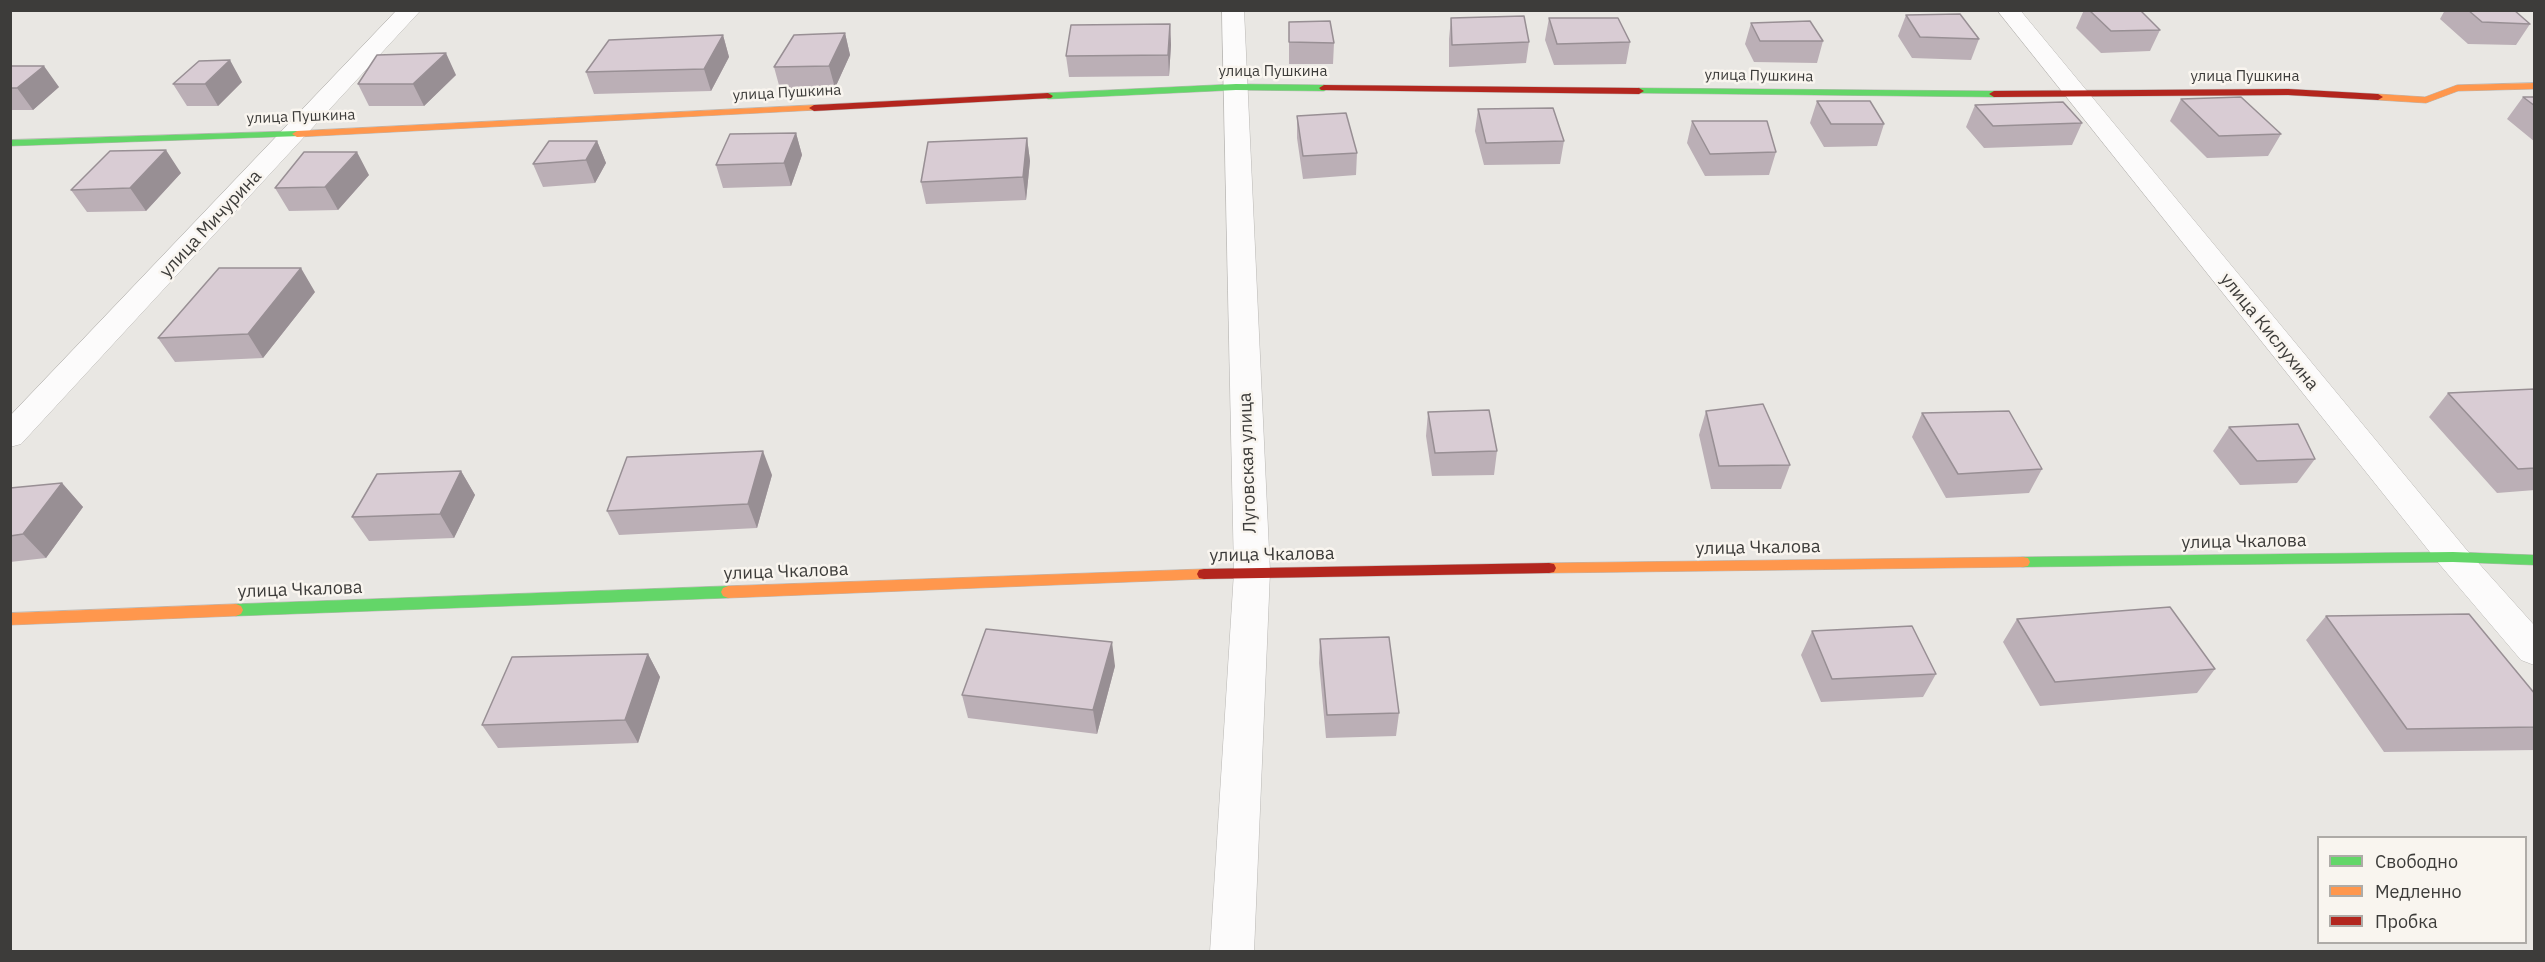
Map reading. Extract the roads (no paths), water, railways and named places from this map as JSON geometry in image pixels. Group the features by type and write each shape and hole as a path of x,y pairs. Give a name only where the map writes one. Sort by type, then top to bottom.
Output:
{"street":[{"name":"улица Мичурина","path":"10,436 410,10"},
{"name":"Луговская улица","path":"1232,951 1252,572 1233,10"},
{"name":"улица Кислухина","path":"2008,10 2453,557 2535,650"},
{"name":"улица Пушкина","path":"10,143 296,134 1236,87 2075,95 2288,92 2426,100 2457,88 2535,86"},
{"name":"улица Чкалова","path":"10,619 1252,572 2453,557 2535,560"}]}
